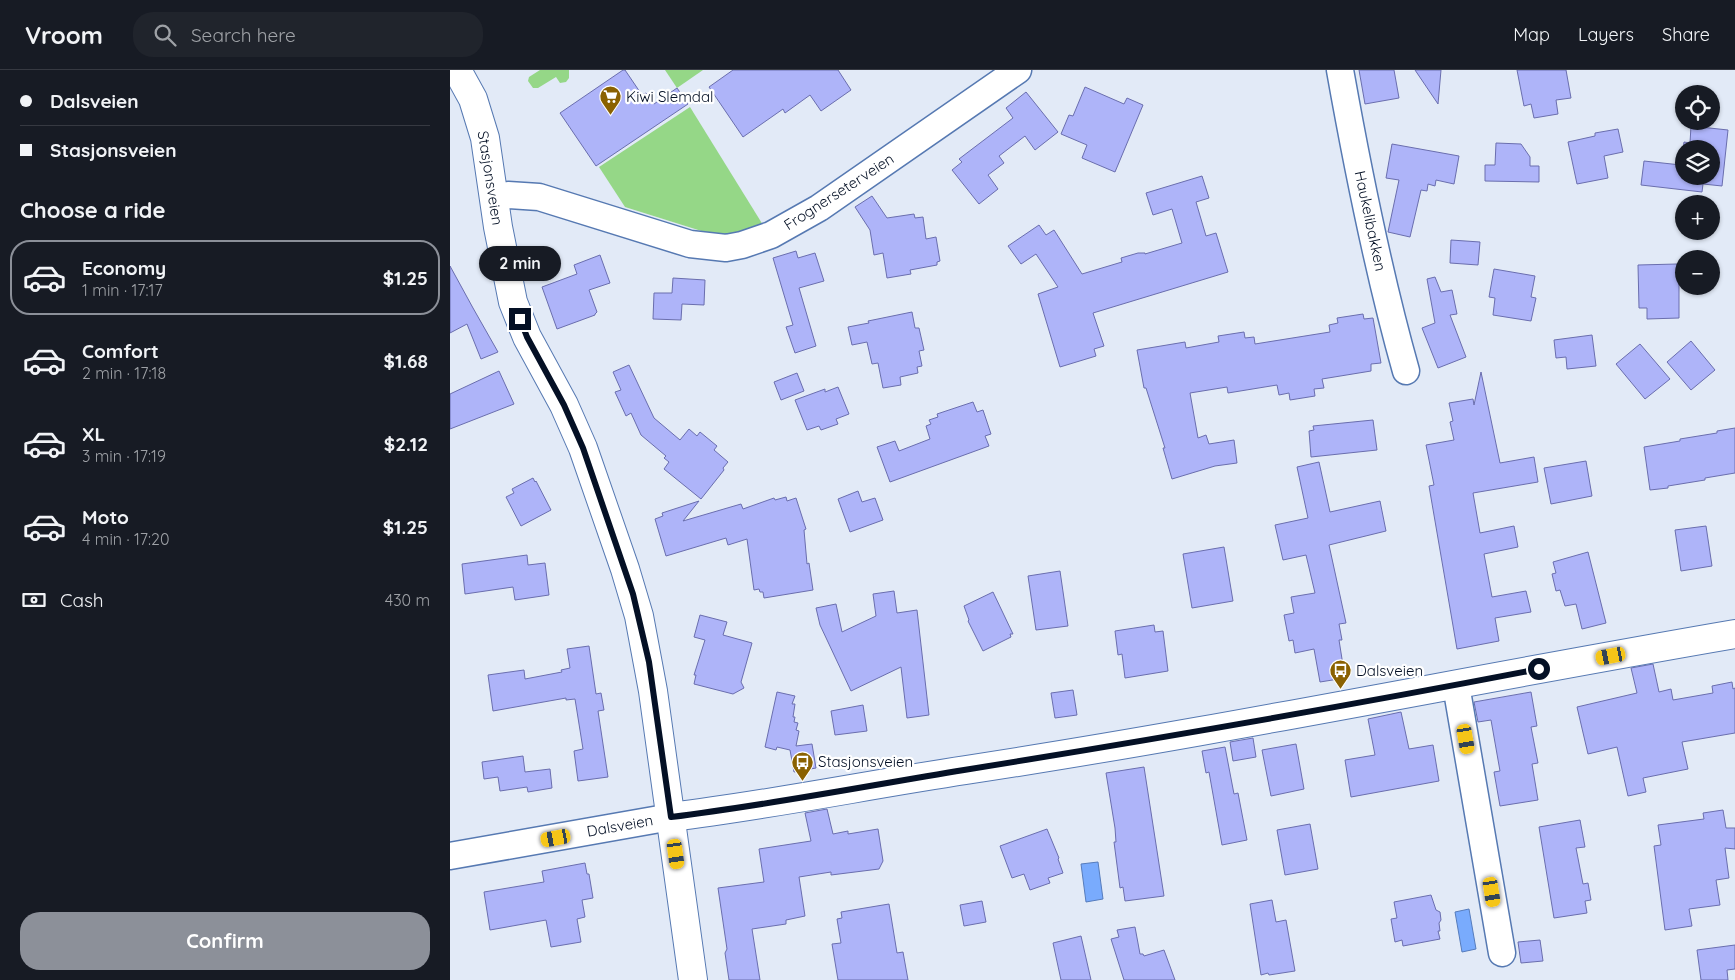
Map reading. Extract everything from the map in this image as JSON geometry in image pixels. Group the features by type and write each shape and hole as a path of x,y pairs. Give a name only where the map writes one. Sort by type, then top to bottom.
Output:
{"street":[{"name":"Stasjonsveien","path":"457,70 479,114 485,138 504,260 513,302 527,337 564,405 583,448 633,594 650,672 694,980"},
{"name":"Frognerseterveien","path":"494,197 508,194 539,196 690,244 726,248 742,245 770,235 819,208 1018,70"},
{"name":"Haukelibakken","path":"1340,70 1387,304 1406,371"},
{"name":"Dalsveien","path":"450,856 671,817 787,801 1177,736 1735,634"},
{"path":"1456,685 1502,953"}],"green space":[{"path":"540,70 569,70 569,78 566,82 560,83 556,77 538,88 533,88 528,81 529,77"},
{"path":"665,70 703,70 677,88"},
{"path":"690,107 763,225 733,234 711,234 625,207 599,167"}],"water":[{"path":"1098,862 1103,899 1086,902 1081,864"},
{"path":"1469,909 1476,949 1462,952 1455,912"}],"building":[{"path":"625,70 642,95 646,93 654,104 677,88 688,104 596,166 560,113"},
{"path":"733,70 838,70 851,90 821,111 810,95 785,113 783,109 743,137 709,87"},
{"path":"1359,70 1394,70 1399,98 1365,104"},
{"path":"1415,70 1441,70 1438,104"},
{"path":"1517,70 1566,70 1571,98 1556,100 1558,114 1534,118 1531,104 1524,106"},
{"path":"1085,87 1124,104 1127,98 1143,105 1115,172 1082,158 1087,145 1061,134 1069,115 1073,116"},
{"path":"1026,92 1058,132 1035,150 1025,136 999,156 1004,163 988,175 998,189 979,204 952,170 962,162 959,159 1013,118 1006,108"},
{"path":"1618,129 1623,152 1604,156 1608,178 1577,184 1568,142 1595,136 1595,133"},
{"path":"1691,130 1728,130 1722,186 1712,185 1720,185 1720,140 1690,140"},
{"path":"1496,143 1521,144 1530,157 1530,166 1539,166 1539,182 1485,181 1485,165 1495,165"},
{"path":"1392,144 1459,156 1454,184 1436,180 1435,186 1428,184 1427,191 1421,190 1410,237 1388,232 1399,180 1386,178"},
{"path":"1644,161 1675,164 1675,185 1703,185 1702,192 1641,185"},
{"path":"1202,176 1209,198 1196,202 1206,236 1216,233 1228,272 1093,313 1104,346 1094,349 1096,356 1060,367 1038,294 1058,287 1036,254 1021,264 1008,246 1039,225 1046,235 1054,230 1082,274 1122,262 1121,258 1138,253 1145,254 1182,243 1172,209 1153,215 1146,193"},
{"path":"872,196 887,218 914,214 915,218 923,217 926,239 936,237 940,261 937,262 937,265 910,270 911,274 887,278 883,253 874,255 870,230 855,207"},
{"path":"1451,240 1480,242 1478,265 1450,263"},
{"path":"796,251 798,258 815,253 824,281 799,288 816,346 795,353 786,327 793,325 773,258"},
{"path":"600,255 610,283 589,290 597,312 595,315 557,329 542,287 577,274 574,265"},
{"path":"1675,264 1675,295 1679,295 1679,318 1647,319 1647,308 1639,308 1638,265"},
{"path":"450,266 498,352 481,359 467,324 450,333"},
{"path":"1494,269 1535,276 1531,297 1536,298 1531,321 1493,315 1495,298 1489,297"},
{"path":"1435,277 1441,292 1452,290 1457,314 1450,315 1466,357 1438,368 1422,328 1435,323 1427,279"},
{"path":"673,278 705,280 704,305 682,304 681,320 653,319 654,293 672,293"},
{"path":"912,312 915,328 919,328 924,350 919,351 922,366 917,367 918,373 900,377 901,385 883,388 878,363 872,364 867,342 852,345 848,327"},
{"path":"1363,314 1364,319 1373,318 1381,363 1371,364 1371,371 1322,379 1324,388 1314,389 1315,396 1290,400 1289,393 1279,395 1277,385 1228,393 1227,387 1190,393 1198,438 1206,435 1209,444 1234,440 1237,463 1215,466 1172,479 1163,448 1165,448 1146,388 1144,388 1137,350 1185,342 1186,348 1219,342 1218,336 1244,332 1245,338 1254,337 1255,344 1330,332 1329,325 1338,323 1337,318"},
{"path":"1592,335 1596,366 1567,369 1566,357 1556,358 1554,340"},
{"path":"1691,341 1715,370 1691,390 1667,362"},
{"path":"1640,344 1670,379 1645,399 1616,364"},
{"path":"629,365 654,418 680,440 689,429 697,436 700,432 717,446 714,450 728,462 701,499 664,469 669,462 664,458 666,456 641,435 631,413 626,416 615,392 621,390 613,372"},
{"path":"499,371 514,404 450,429 450,394"},
{"path":"1481,372 1500,463 1534,457 1538,482 1473,493 1480,533 1514,526 1518,547 1484,554 1492,597 1526,591 1531,612 1495,618 1499,641 1457,649 1429,486 1434,485 1426,445 1454,440 1450,422 1453,421 1449,403 1473,399 1474,405"},
{"path":"797,373 804,391 781,400 774,382"},
{"path":"838,387 849,414 836,419 838,424 821,430 819,426 807,430 795,400 825,389 825,392"},
{"path":"973,402 977,412 983,410 991,434 985,436 989,446 890,482 877,447 895,441 899,451 930,439 926,426 931,424 929,420 938,417 937,414"},
{"path":"1373,420 1377,450 1311,457 1309,431 1314,430 1313,426"},
{"path":"1735,428 1735,473 1668,486 1668,488 1650,490 1644,447"},
{"path":"1586,461 1592,496 1551,504 1544,468"},
{"path":"1319,462 1330,512 1380,501 1386,531 1329,545 1346,623 1339,624 1342,640 1339,640 1345,678 1320,682 1314,649 1295,653 1293,640 1289,641 1284,615 1294,613 1291,597 1315,593 1306,555 1283,560 1275,525 1308,518 1297,467"},
{"path":"533,478 551,510 521,526 506,497 514,493 512,489"},
{"path":"858,491 862,502 875,498 883,520 850,532 838,499"},
{"path":"786,497 787,501 796,498 806,529 804,530 807,564 809,563 813,590 764,598 763,592 760,592 759,589 754,590 747,539 728,545 726,538 666,556 655,519 663,516 662,513 699,501 683,521 741,504 743,509 774,498 775,500"},
{"path":"1706,526 1712,566 1681,571 1675,530"},
{"path":"1224,547 1233,601 1192,608 1183,554"},
{"path":"1588,552 1606,623 1582,629 1576,604 1565,606 1560,590 1556,591 1552,574 1556,573 1553,562"},
{"path":"527,555 528,565 545,563 549,595 515,600 513,587 465,594 462,564"},
{"path":"1060,571 1068,626 1036,630 1028,576"},
{"path":"894,591 897,613 917,610 929,715 907,718 901,667 851,691 820,625 816,608 836,604 842,632 876,616 873,594"},
{"path":"993,592 1013,634 1010,634 1011,637 983,651 968,621 964,606"},
{"path":"700,615 727,622 723,635 752,643 741,682 744,688 733,694 694,684 696,675 694,675 705,640 694,637"},
{"path":"1154,625 1155,632 1163,631 1168,671 1125,678 1122,654 1118,655 1115,631"},
{"path":"589,646 596,694 601,693 604,710 598,711 608,777 578,781 574,751 583,749 575,699 566,700 566,698 493,711 488,675 524,670 525,679 562,672 561,670 570,668 567,649"},
{"path":"1653,664 1659,692 1671,689 1673,700 1713,693 1712,686 1732,682 1733,689 1735,688 1735,733 1682,742 1688,769 1643,778 1646,792 1628,796 1617,747 1588,754 1577,707 1637,693 1631,668"},
{"path":"1073,690 1077,715 1055,718 1051,693"},
{"path":"777,692 795,696 792,704 795,704 793,717 795,717 794,722 798,723 796,730 799,731 796,746 812,744 816,768 794,772 790,750 777,747 776,750 765,747"},
{"path":"1531,692 1537,726 1531,727 1538,763 1532,764 1538,800 1500,806 1494,772 1500,771 1491,720 1478,722 1474,702"},
{"path":"863,705 867,731 835,735 831,711"},
{"path":"1401,712 1409,749 1433,745 1439,781 1351,797 1345,760 1375,755 1368,719"},
{"path":"1253,738 1256,757 1233,761 1230,742"},
{"path":"1296,744 1304,789 1271,796 1262,750"},
{"path":"1225,747 1234,794 1238,793 1247,840 1222,845 1209,772 1206,773 1202,751"},
{"path":"523,756 525,772 550,769 552,788 528,792 527,787 500,791 498,777 484,779 482,762"},
{"path":"1144,767 1164,896 1125,901 1123,887 1120,888 1114,842 1116,842 1115,828 1106,773"},
{"path":"827,809 833,834 848,831 848,834 878,829 883,861 879,869 831,875 831,872 799,877 805,916 786,920 786,924 752,929 760,980 729,980 725,953 727,949 718,888 764,882 759,849 811,841 805,813"},
{"path":"1723,810 1726,828 1735,828 1735,849 1725,848 1729,878 1716,880 1720,905 1689,909 1692,926 1665,930 1654,846 1661,845 1658,825 1704,819 1703,813"},
{"path":"1580,820 1585,847 1576,848 1583,884 1588,883 1591,900 1585,901 1587,913 1554,918 1539,827"},
{"path":"1310,824 1318,869 1285,875 1277,830"},
{"path":"1047,829 1063,873 1048,878 1050,883 1030,890 1024,874 1012,878 1000,846"},
{"path":"585,863 593,898 582,900 585,917 577,919 581,942 551,947 546,920 490,930 484,892 544,882 542,871"},
{"path":"1431,895 1436,910 1440,912 1440,931 1438,931 1440,939 1403,946 1402,940 1395,942 1391,919 1397,918 1394,902"},
{"path":"1272,900 1276,922 1286,920 1295,971 1261,975 1250,904"},
{"path":"982,901 986,922 964,926 960,905"},
{"path":"889,904 897,953 903,952 908,980 838,980 832,944 841,943 837,919 842,918 841,912"},
{"path":"1135,927 1140,954 1144,956 1164,950 1175,980 1124,980 1111,939 1119,937 1117,930"},
{"path":"1081,936 1091,980 1061,980 1053,943"},
{"path":"1540,940 1543,961 1521,963 1518,942"},
{"path":"1735,945 1735,969 1727,970 1728,980 1701,980 1697,950"}],"place":[{"name":"Kiwi Slemdal","path":"610,116"},
{"name":"Dalsveien","path":"1340,690"},
{"name":"Stasjonsveien","path":"802,781"}],"route":[{"path":"520,319 535,353 574,426 593,475 633,594 649,662 671,817 787,801 1177,736 1539,669"}]}
